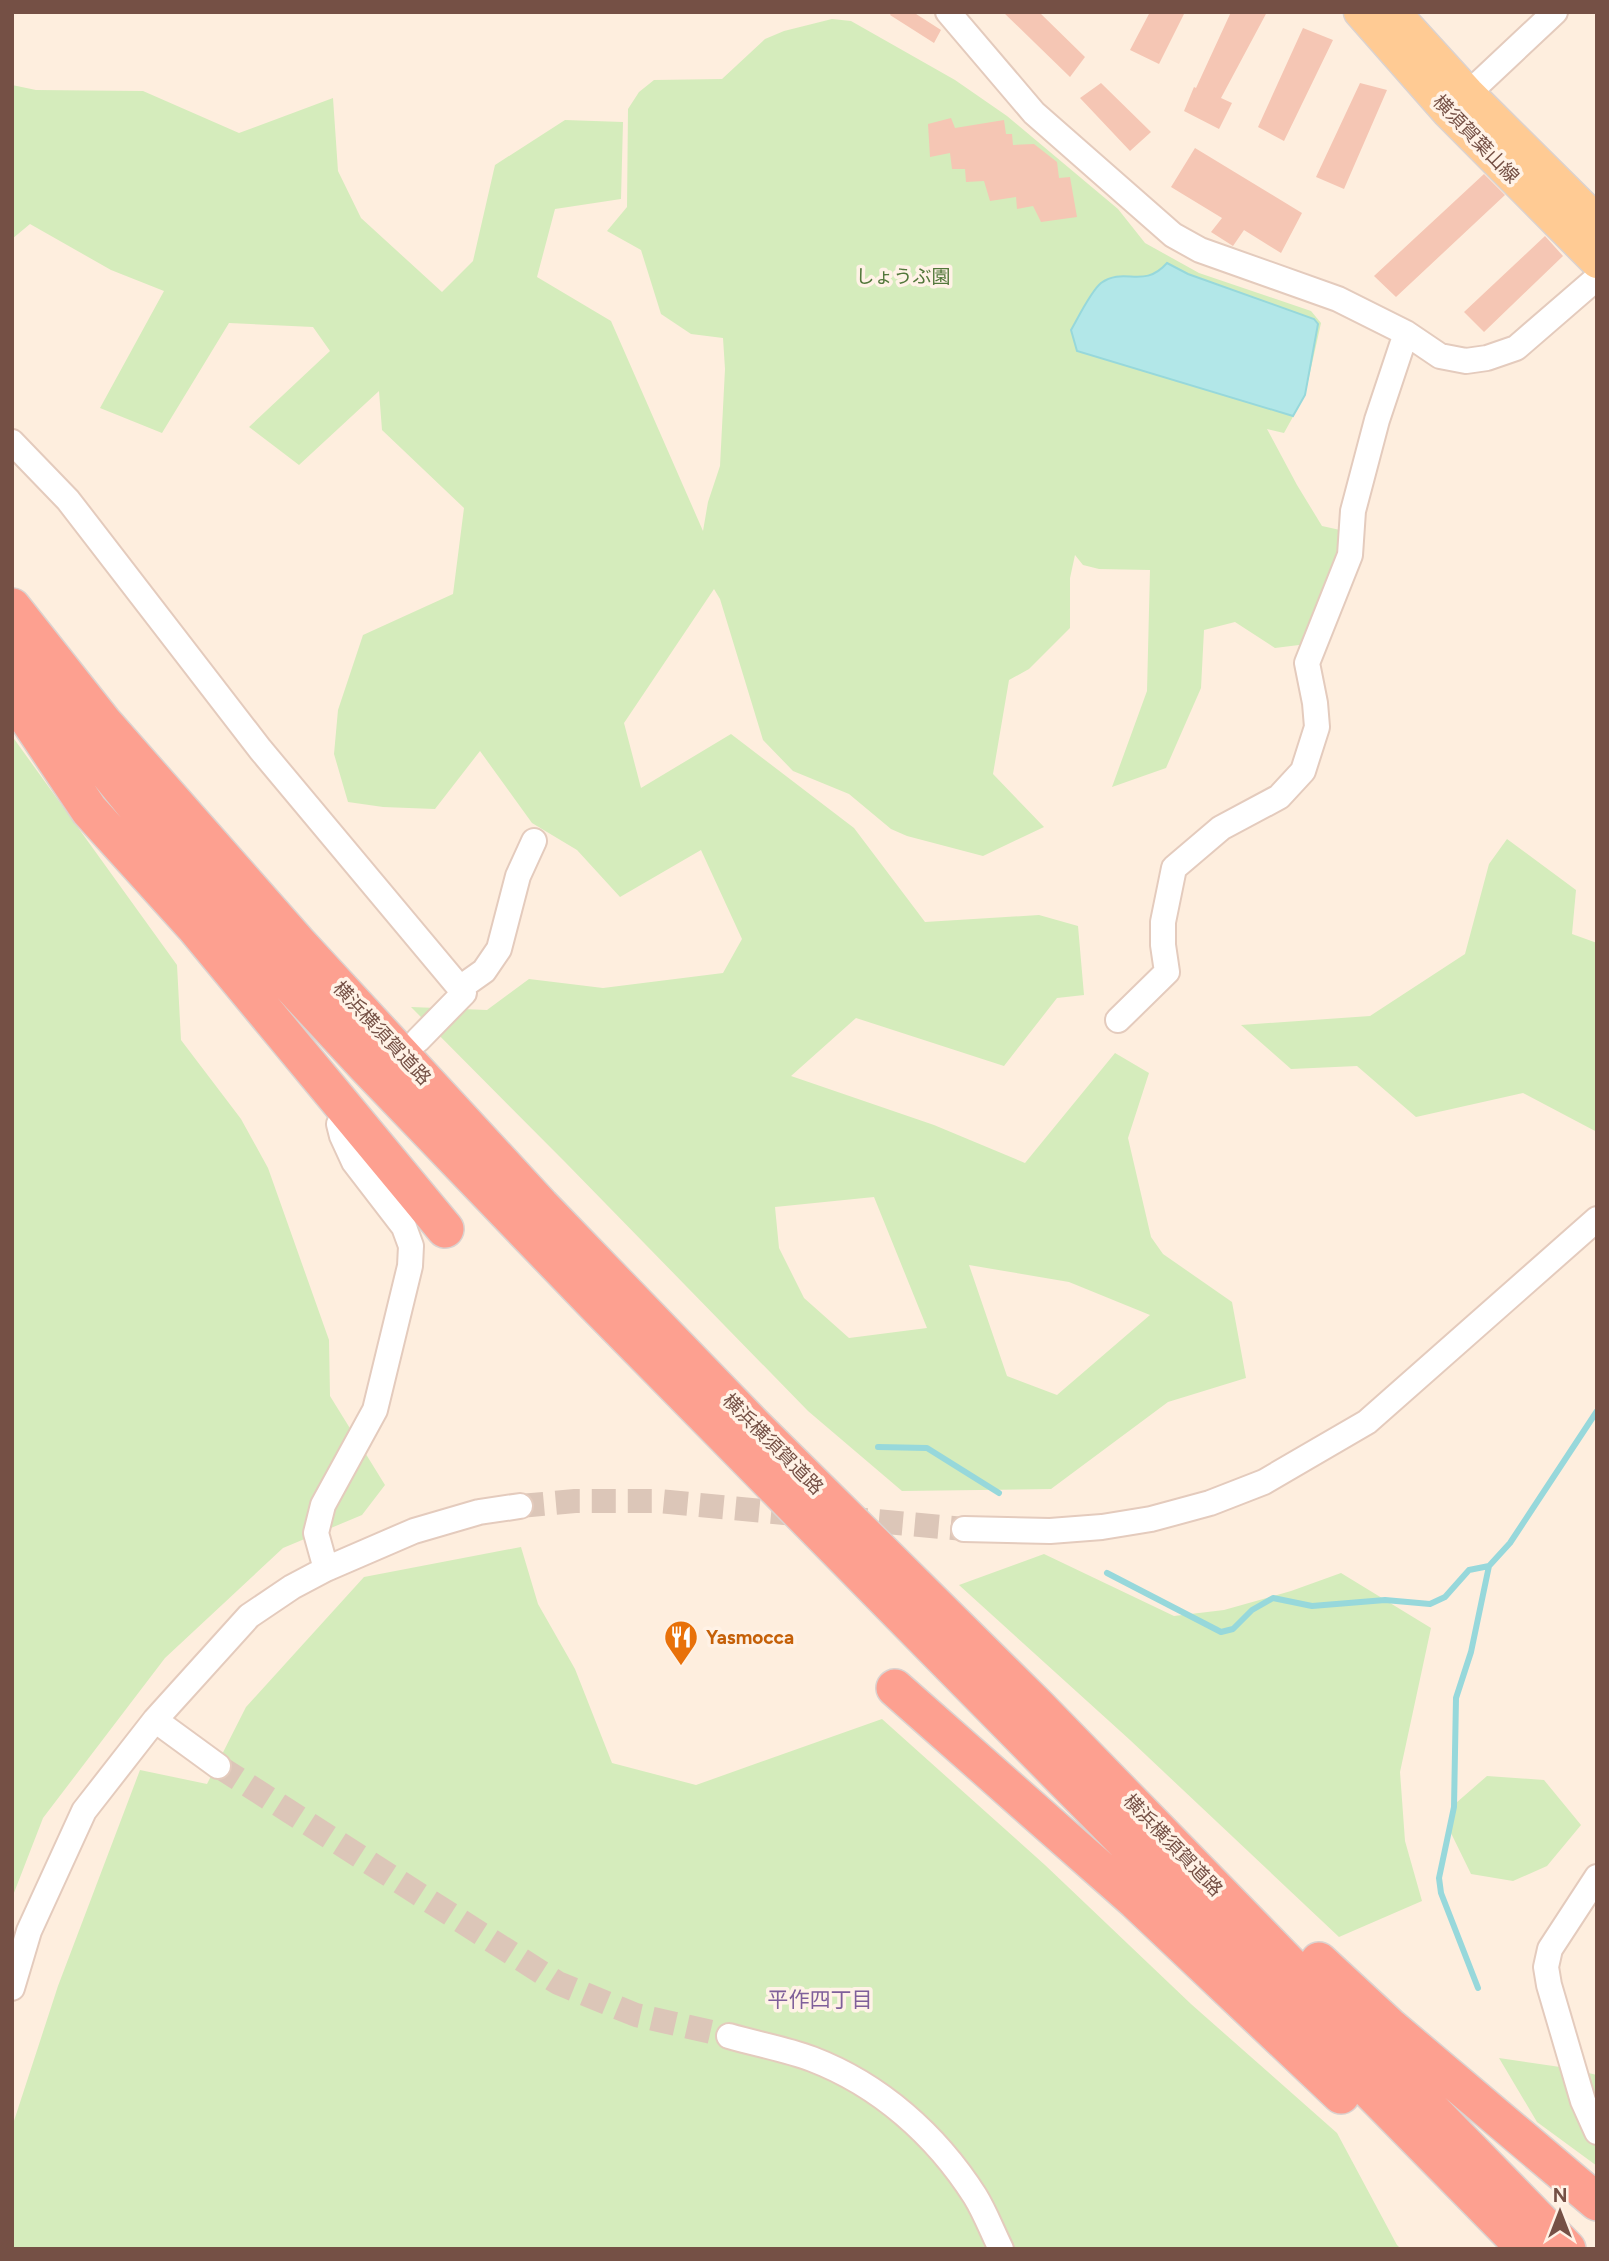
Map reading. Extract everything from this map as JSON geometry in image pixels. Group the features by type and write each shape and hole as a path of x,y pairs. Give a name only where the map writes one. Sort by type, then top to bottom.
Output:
{"highway":[{"name":"横浜横須賀道路","path":"12,607 103,722 297,942 541,1206 753,1425 1038,1707 1567,2249"},
{"name":"横浜横須賀道路","path":"12,654 209,898 366,1066 596,1305 1526,2249"},
{"path":"12,695 89,810 194,926 446,1229"},
{"path":"895,1688 1136,1901 1506,2249"},
{"path":"1038,1707 1218,1867 1389,2026 1597,2202"}],"main road":[{"name":"横須賀葉山線","path":"1360,12 1458,102 1597,221"},
{"name":"横須賀葉山線","path":"1394,12 1458,102 1597,261"}],"street":[{"path":"948,12 1034,113 1173,235 1200,250 1338,299 1406,333 1440,356 1466,361 1487,358 1516,348 1597,278"},
{"path":"1458,102 1555,12"},
{"path":"1118,1020 1167,972 1163,922 1174,868 1221,828 1279,797 1303,771 1317,727 1307,663 1350,555 1353,511 1377,420 1406,333"},
{"path":"12,442 68,500 260,750 464,993 418,1040"},
{"path":"460,988 484,971 499,949 519,876 534,841"},
{"path":"326,1569 316,1533 323,1505 375,1410 410,1266 411,1246 404,1227 354,1162 339,1124"},
{"path":"964,1529 1050,1531 1102,1527 1151,1519 1210,1503 1264,1482 1367,1422 1597,1219"},
{"path":"12,1988 29,1931 84,1811 155,1720 249,1616 292,1587 326,1569 414,1531 479,1512 520,1506"},
{"path":"155,1720 218,1766"},
{"path":"1597,1877 1550,1949 1546,1967 1583,2101 1597,2132"},
{"path":"729,2036 811,2059 850,2076 887,2099 942,2150 975,2197 1001,2249"}],"green space":[{"name":"しょうぶ園","path":"832,19 851,21 955,80 1007,116 1118,209 1145,243 1199,273 1311,311 1321,323 1305,395 1284,433 1267,429 1322,526 1358,534 1307,644 1275,648 1235,622 1204,630 1201,688 1166,768 1112,787 1147,691 1150,570 1099,569 1083,565 1075,555 1070,578 1070,628 1029,669 1009,680 993,774 1044,827 983,856 907,836 891,829 849,794 793,771 763,740 720,599 714,589 624,723 641,788 731,734 854,828 925,922 1039,915 1078,926 1084,995 1057,998 1004,1066 856,1018 791,1076 934,1125 1025,1163 1115,1053 1149,1073 1128,1138 1151,1237 1163,1254 1232,1302 1246,1378 1168,1402 1051,1489 902,1491 808,1411 411,1007 487,1010 529,979 603,988 723,973 742,939 701,850 620,897 577,850 532,823 480,751 435,809 383,807 348,802 334,754 338,710 363,635 453,594 464,508 382,430 379,391 299,465 249,427 330,351 313,327 229,323 162,433 100,408 164,291 111,270 30,224 12,239 12,85 36,90 143,91 239,133 333,98 338,171 361,218 442,292 473,261 495,165 565,120 623,122 621,199 555,209 537,277 611,321 703,531 708,502 720,466 725,369 723,338 691,334 661,314 641,250 607,231 627,207 628,109 639,92 654,80 722,79 765,39 784,31","holes":["874,1197 927,1328 849,1338 804,1298 779,1248 775,1207","969,1265 1069,1282 1150,1315 1057,1395 1007,1376"]},
{"path":"12,736 177,965 181,1040 241,1119 268,1168 329,1340 330,1396 385,1485 362,1515 283,1548 165,1658 43,1818 12,1898"},
{"path":"1507,839 1576,890 1572,934 1597,943 1597,1132 1523,1093 1416,1117 1357,1066 1291,1069 1241,1025 1370,1016 1465,954 1489,864"},
{"path":"521,1547 538,1604 575,1669 612,1763 696,1785 882,1719 1045,1865 1191,2004 1337,2133 1401,2249 12,2249 12,2127 58,1986 140,1770 207,1784 246,1707 364,1577"},
{"path":"1044,1554 1174,1616 1224,1610 1341,1573 1431,1628 1400,1772 1405,1841 1422,1901 1339,1937 1130,1740 959,1585"},
{"path":"1487,1776 1544,1780 1581,1825 1547,1866 1513,1881 1471,1874 1449,1829 1456,1803"},
{"path":"1499,2058 1597,2075 1597,2166 1537,2122"}],"water":[{"path":"1167,263 1188,274 1314,319 1318,324 1305,395 1293,416 1077,351 1071,330 1101,283 1118,276 1150,275"}],"building":[{"path":"892,12 913,12 941,30 934,43 890,15"},
{"path":"1003,12 1039,12 1085,57 1070,77"},
{"path":"1150,12 1185,12 1159,64 1130,50"},
{"path":"1231,12 1267,12 1221,98 1232,103 1219,129 1184,111"},
{"path":"1303,28 1333,40 1284,141 1258,127"},
{"path":"1101,83 1151,132 1130,151 1080,98"},
{"path":"1360,83 1387,90 1344,189 1316,177"},
{"path":"951,118 955,128 1004,120 1006,134 1012,134 1013,145 1034,144 1057,162 1059,178 1070,177 1077,217 1041,222 1033,206 1017,209 1016,197 990,201 984,181 966,182 965,169 952,169 950,153 930,157 928,124"},
{"path":"1195,148 1302,213 1281,253 1244,230 1233,246 1211,232 1222,218 1171,187"},
{"path":"1484,174 1505,195 1396,297 1374,276"},
{"path":"1545,236 1563,256 1484,332 1464,312"}],"waterway":[{"path":"1478,1988 1441,1893 1439,1878 1454,1807 1456,1698 1471,1652 1489,1566 1510,1543 1597,1411"},
{"path":"878,1447 927,1448 999,1493"},
{"path":"1107,1573 1221,1632 1233,1629 1252,1610 1273,1598 1312,1606 1385,1600 1430,1604 1445,1597 1469,1570 1489,1566"}],"tunnel":[{"path":"520,1506 575,1501 658,1501 806,1515"},
{"path":"843,1518 964,1529"},
{"path":"218,1766 558,1983 636,2015 729,2036"}],"place":[{"name":"Yasmocca","path":"681,1667"}],"district":[{"name":"平作四丁目","path":"820,1999"}]}
